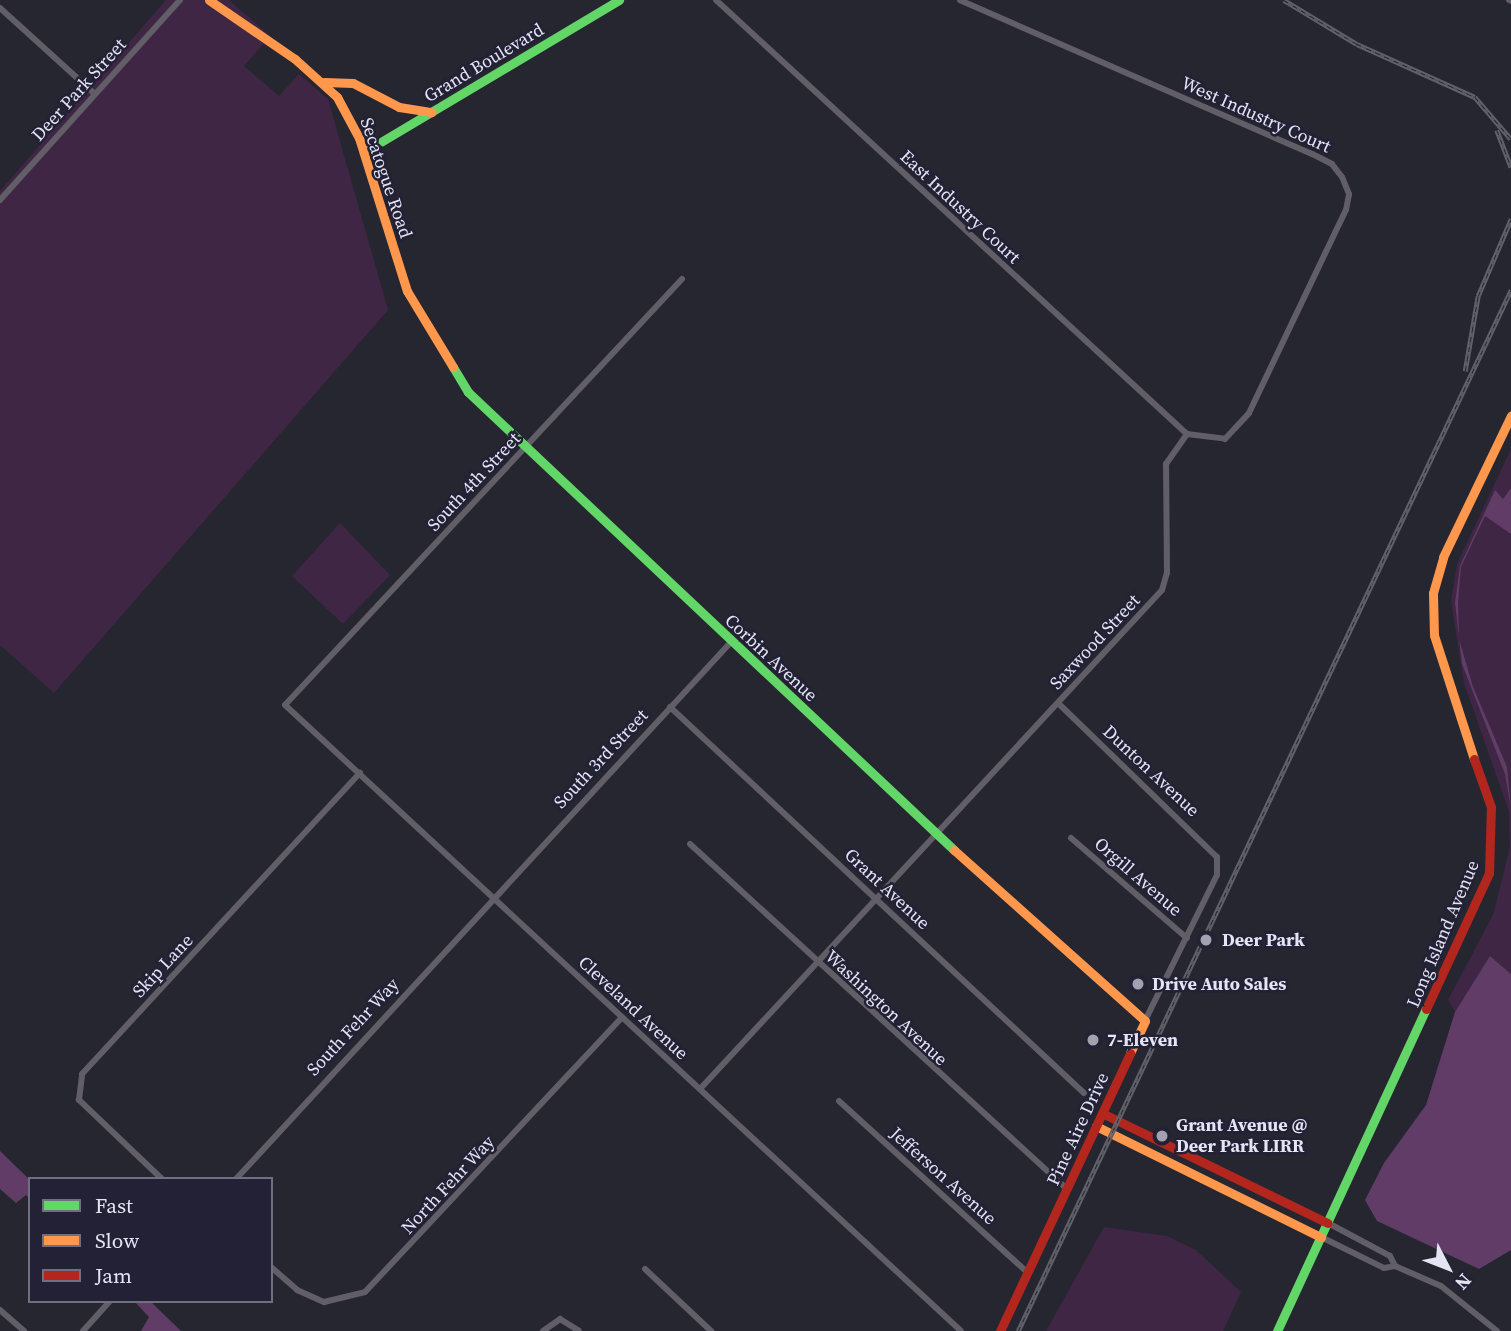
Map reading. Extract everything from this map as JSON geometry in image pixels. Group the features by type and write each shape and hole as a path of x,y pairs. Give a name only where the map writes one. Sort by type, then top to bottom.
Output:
{"street":[{"name":"Deer Park Street","path":"0,200 180,0"},
{"path":"209,0 324,82 353,83 399,107 432,112"},
{"name":"Grand Boulevard","path":"364,152 619,0"},
{"name":"East Industry Court","path":"716,0 1187,434"},
{"name":"West Industry Court","path":"960,0 1312,154 1332,164 1342,177 1349,194 1346,210 1249,413 1226,439 1187,434"},
{"path":"0,8 95,94"},
{"name":"Secatogue Road","path":"324,82 346,112 364,152 407,291"},
{"name":"South 4th Street","path":"285,705 682,279"},
{"name":"Corbin Avenue","path":"407,291 468,392 524,450 936,834 1145,1021"},
{"name":"Long Island Avenue","path":"1277,1331 1489,873 1491,807 1434,635 1433,593 1443,556 1511,416"},
{"name":"Saxwood Street","path":"700,1090 1162,590 1167,573 1166,464 1187,434"},
{"name":"South 3rd Street","path":"492,896 731,642"},
{"name":"Dunton Avenue","path":"1058,703 1206,841 1218,864"},
{"name":"Cleveland Avenue","path":"285,705 961,1331"},
{"name":"Grant Avenue","path":"670,707 1084,1093"},
{"name":"Skip Lane","path":"160,1177 79,1100 82,1074 360,773"},
{"name":"Orgill Avenue","path":"1071,838 1186,939"},
{"name":"Washington Avenue","path":"690,844 817,963 1068,1188"},
{"name":"Pine Aire Drive","path":"1000,1331 1186,939 1218,864"},
{"name":"South Fehr Way","path":"238,1177 492,896"},
{"name":"North Fehr Way","path":"273,1269 297,1290 324,1302 365,1292 622,1017"},
{"name":"Jefferson Avenue","path":"839,1101 1028,1273"},
{"path":"1102,1113 1328,1223 1390,1256 1395,1266"},
{"path":"1096,1126 1384,1268 1395,1266 1441,1286 1497,1331"},
{"path":"645,1269 711,1331"},
{"path":"83,1331 108,1303"},
{"path":"0,1310 24,1331"},
{"path":"543,1331 560,1319 579,1331"}],"shaded area":[{"path":"166,0 229,0 270,36 244,66 279,96 299,74 328,99 388,310 54,693 0,645 0,191"},
{"path":"1511,449 1511,974 1490,957 1455,1012 1448,1000 1493,915 1510,847 1509,812 1464,683 1451,601 1457,564"},
{"path":"1511,488 1511,534 1485,516 1461,567 1459,637 1455,603 1460,566 1495,490 1503,499"},
{"path":"340,523 390,575 343,624 292,576"},
{"path":"1459,640 1473,687 1507,767 1511,809 1505,774 1462,664"},
{"path":"1490,956 1511,974 1511,1250 1479,1269 1377,1221 1365,1200 1384,1163 1426,1105 1455,1012"},
{"path":"0,1151 28,1178 28,1197 26,1195 16,1203 0,1189"},
{"path":"1104,1227 1167,1236 1196,1250 1241,1292 1223,1331 1046,1331"},
{"path":"136,1303 152,1303 181,1331 141,1331 149,1317"}],"railway":[{"path":"1284,0 1357,44 1475,97 1511,139"},
{"path":"1497,130 1511,167"},
{"path":"1465,371 1478,296 1511,219"},
{"path":"1018,1331 1511,290"}],"traffic: fast":[{"path":"364,152 619,0"},
{"path":"453,367 468,392 954,850"},
{"path":"1277,1331 1426,1009"}],"traffic: slow":[{"path":"209,0 295,59 337,97 359,138 407,291 453,367"},
{"path":"324,82 353,83 399,107 432,112"},
{"path":"1474,759 1434,635 1433,593 1443,557 1511,416"},
{"path":"954,850 1145,1021 1130,1053"},
{"path":"1096,1126 1321,1237"}],"traffic: jam":[{"path":"1426,1009 1489,873 1491,807 1474,759"},
{"path":"1000,1331 1130,1053"},
{"path":"1102,1113 1328,1223"}],"place":[{"name":"Deer Park","path":"1206,940"},
{"name":"Drive Auto Sales","path":"1138,984"},
{"name":"7-Eleven","path":"1093,1040"},
{"name":"Grant Avenue @ Deer Park LIRR","path":"1162,1136"}]}
